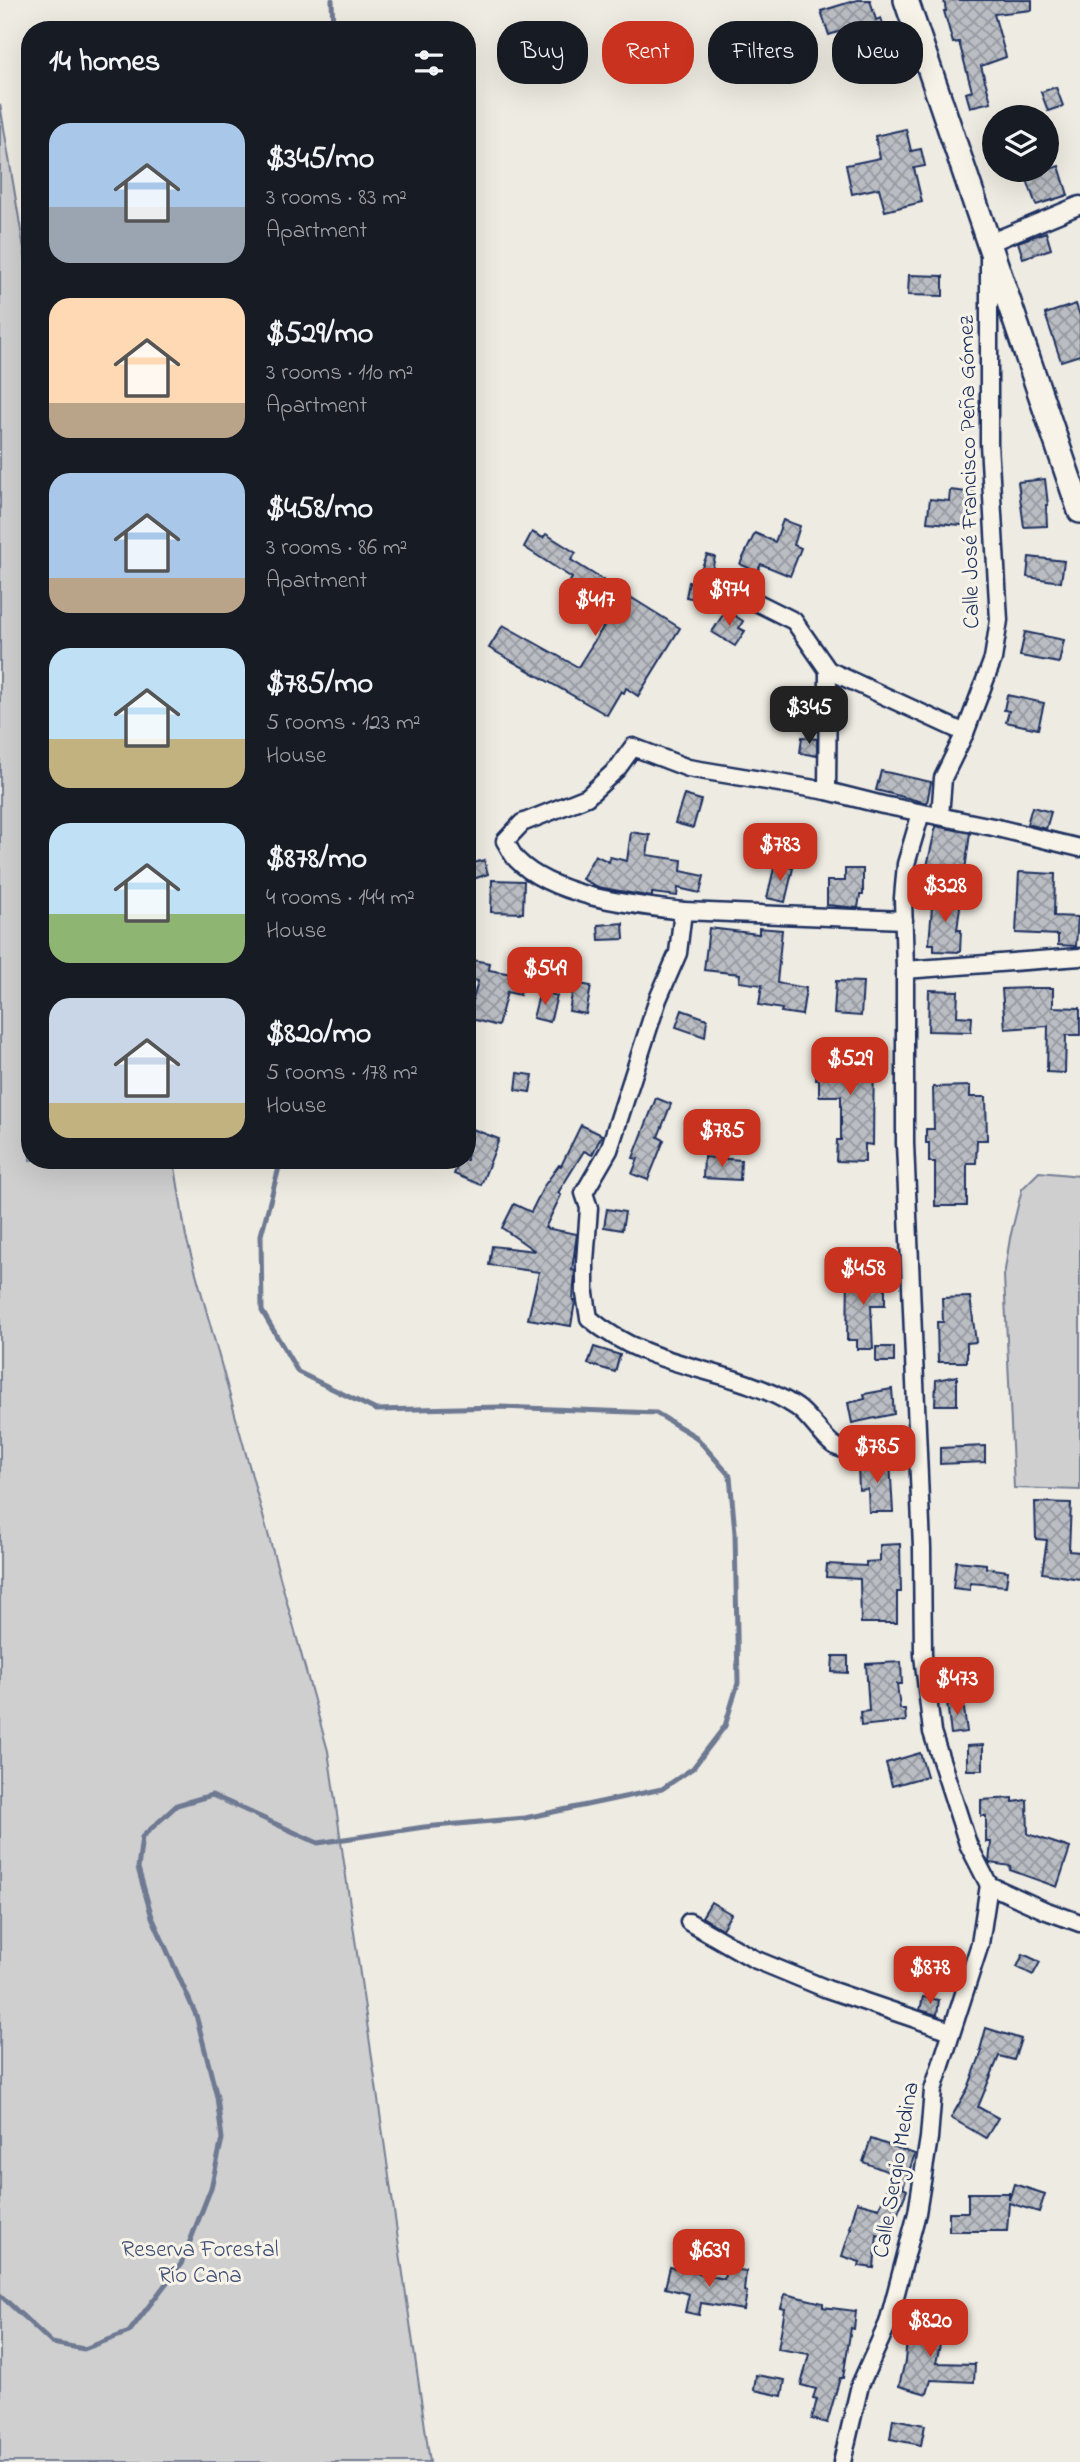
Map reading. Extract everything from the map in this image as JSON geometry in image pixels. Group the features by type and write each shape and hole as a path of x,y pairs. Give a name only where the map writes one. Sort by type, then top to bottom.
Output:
{"main road":[{"path":"906,0 1080,511"}],"street":[{"path":"989,243 1080,205"},
{"name":"Calle José Francisco Peña Gómez","path":"940,816 943,778 965,733 993,659 999,620 989,443 989,243"},
{"path":"724,586 794,621 828,670 965,733"},
{"path":"827,791 828,670"},
{"path":"904,920 684,911 591,897 542,878 516,860 505,841 522,822 587,797 617,769 633,747 688,768 827,791 1080,848"},
{"path":"921,813 906,864 902,898 905,970 905,1143 922,1548 923,1655 932,1732 968,1844 989,1885 1080,1923"},
{"path":"684,911 678,953 658,999 609,1150 584,1193 589,1208 585,1262 585,1294 589,1318 608,1334 638,1350 744,1382 796,1406 836,1447 856,1451 917,1444"},
{"path":"905,970 1080,957"},
{"name":"Calle Sergio Medina","path":"842,2462 860,2385 888,2323 917,2213 929,2138 933,2090 980,1944 989,1885"},
{"path":"689,1922 754,1959 827,1989 951,2031"}],"green space":[{"name":"Reserva Forestal Río Cana","path":"0,104 21,231 21,1169 175,1169 186,1237 328,1751 430,2462 0,2462"},
{"path":"1039,1172 1080,1176 1080,1490 1014,1488 1004,1276 1022,1189"}],"building":[{"path":"857,0 870,0 876,20 881,18 882,21 832,21 832,34 829,35 821,11"},
{"path":"944,0 1032,0 1032,10 994,14 1006,57 981,66 991,102 970,107 966,93 972,91 959,42 953,43 944,11"},
{"path":"1056,87 1063,106 1046,105 1041,92"},
{"path":"906,129 911,151 921,149 925,166 914,168 922,202 885,211 879,188 852,194 846,165 880,158 875,136"},
{"path":"1059,166 1068,195 1036,205 1028,182 1059,182"},
{"path":"1046,232 1051,249 1023,258 1018,242"},
{"path":"909,275 943,276 943,296 908,295"},
{"path":"1076,304 1080,316 1080,355 1061,361 1045,314"},
{"path":"1045,479 1047,526 1024,527 1018,482"},
{"path":"950,490 975,493 972,526 927,522 930,499 949,501"},
{"path":"783,520 800,526 794,545 801,548 790,576 761,564 757,572 740,564 755,533 775,542"},
{"path":"532,532 543,538 546,534 576,553 571,560 680,628 638,696 626,688 624,693 621,691 607,715 489,648 503,625 578,667 612,613 567,586 572,578 524,547"},
{"path":"707,555 715,557 705,601 686,597 689,582 695,583"},
{"path":"1029,557 1064,561 1061,582 1027,577"},
{"path":"726,610 743,621 739,628 745,631 735,646 712,632"},
{"path":"1025,632 1064,640 1059,663 1020,656"},
{"path":"1007,695 1044,703 1038,729 1006,722 1009,711 1004,710"},
{"path":"802,737 817,739 817,756 800,753"},
{"path":"881,771 931,782 927,803 876,790"},
{"path":"684,795 701,800 693,828 675,823"},
{"path":"1032,807 1051,812 1046,829 1027,824"},
{"path":"936,826 970,833 965,870 948,866 945,880 925,875"},
{"path":"631,832 650,835 647,855 682,860 681,871 704,876 700,893 678,888 677,896 652,893 652,897 598,887 582,879 595,855 609,862 610,857 627,861"},
{"path":"484,860 488,874 476,878 476,862"},
{"path":"775,864 793,868 785,902 767,898"},
{"path":"845,869 863,869 863,895 860,895 858,908 827,905 827,881 845,881"},
{"path":"1019,872 1055,874 1054,916 1078,917 1076,946 1058,945 1058,935 1016,933"},
{"path":"492,880 524,881 523,913 491,912"},
{"path":"933,895 961,899 957,930 961,930 960,952 934,951 934,944 929,944"},
{"path":"623,923 624,939 599,940 598,925"},
{"path":"709,928 759,934 759,928 782,930 777,983 806,988 802,1015 759,1005 762,985 739,982 740,974 704,970"},
{"path":"476,961 490,963 489,970 523,976 520,995 507,992 498,1026 476,1020"},
{"path":"836,981 863,982 861,1016 834,1014"},
{"path":"574,983 591,986 586,1014 569,1011"},
{"path":"1053,988 1053,1007 1080,1008 1080,1035 1066,1035 1065,1073 1047,1072 1048,1026 1005,1029 1002,989"},
{"path":"929,990 958,991 957,1016 972,1017 971,1032 928,1031"},
{"path":"540,991 557,996 550,1022 533,1018"},
{"path":"682,1010 707,1019 705,1037 676,1027"},
{"path":"844,1046 874,1047 873,1145 865,1144 865,1162 836,1161 837,1140 841,1140 841,1096 819,1096 819,1080 816,1080 817,1052 843,1052"},
{"path":"518,1073 533,1075 530,1092 516,1090"},
{"path":"970,1086 970,1097 986,1097 987,1140 977,1140 976,1163 967,1163 967,1206 935,1206 935,1162 929,1162 929,1143 926,1143 926,1129 934,1129 933,1087"},
{"path":"656,1098 671,1104 658,1137 664,1140 648,1180 632,1174 638,1159 633,1158"},
{"path":"581,1125 602,1135 592,1155 584,1151 558,1193 561,1195 545,1228 577,1234 572,1270 575,1271 575,1301 571,1326 528,1319 539,1272 489,1265 492,1246 535,1251 502,1228 514,1204 531,1212 544,1186 559,1165 561,1166"},
{"path":"476,1130 499,1139 481,1185 454,1174 456,1169 476,1169"},
{"path":"704,1157 741,1160 740,1180 703,1178"},
{"path":"607,1209 625,1212 622,1230 604,1227"},
{"path":"848,1274 885,1275 885,1305 871,1305 873,1349 857,1349 857,1340 847,1340"},
{"path":"970,1297 976,1342 967,1343 967,1362 938,1362 937,1322 943,1322 942,1298"},
{"path":"594,1347 620,1355 615,1372 588,1364"},
{"path":"876,1347 894,1347 894,1362 876,1362"},
{"path":"957,1376 957,1405 935,1405 936,1380"},
{"path":"892,1389 894,1414 852,1423 848,1403 865,1399 864,1394"},
{"path":"985,1446 985,1462 940,1464 940,1448"},
{"path":"890,1461 893,1512 869,1512 868,1489 859,1490 858,1466 865,1466 865,1462"},
{"path":"1035,1502 1071,1503 1069,1551 1080,1552 1080,1579 1042,1573 1047,1540 1036,1539"},
{"path":"900,1544 901,1592 897,1592 897,1623 861,1623 860,1579 826,1577 827,1564 866,1566 866,1562 880,1561 880,1545"},
{"path":"956,1561 986,1564 986,1568 1008,1571 1006,1586 970,1583 970,1590 953,1588"},
{"path":"833,1656 848,1656 848,1673 832,1672"},
{"path":"901,1662 902,1684 897,1684 900,1709 905,1709 906,1721 861,1726 860,1712 869,1711 866,1664"},
{"path":"963,1701 967,1732 951,1734 947,1702"},
{"path":"983,1745 983,1770 967,1770 967,1746"},
{"path":"920,1753 927,1776 892,1786 886,1763"},
{"path":"1013,1798 1013,1802 1027,1800 1028,1834 1070,1848 1057,1887 1010,1870 1011,1866 989,1863 991,1842 986,1842 986,1816 981,1816 981,1800"},
{"path":"711,1902 731,1914 722,1929 702,1917"},
{"path":"1023,1954 1040,1962 1033,1975 1017,1967"},
{"path":"923,1997 939,2000 937,2015 920,2010"},
{"path":"986,2028 1021,2039 1014,2060 999,2056 978,2107 998,2118 986,2138 951,2118 968,2088 982,2051 980,2050"},
{"path":"871,2139 915,2154 903,2188 907,2190 888,2238 877,2235 874,2268 859,2266 860,2262 842,2256 857,2202 879,2208 894,2174 863,2162"},
{"path":"1014,2184 1045,2194 1039,2212 1009,2203 1007,2231 949,2231 949,2212 968,2212 968,2193 1009,2193 1009,2200"},
{"path":"670,2267 724,2279 726,2268 746,2271 744,2310 701,2303 699,2315 685,2312 689,2294 665,2288"},
{"path":"785,2294 823,2303 823,2307 856,2311 843,2378 840,2378 827,2423 812,2419 817,2399 813,2398 816,2389 801,2385 809,2354 778,2349 785,2309 781,2308"},
{"path":"918,2316 945,2322 936,2363 975,2364 974,2382 931,2380 927,2394 899,2386 907,2339 913,2340"},
{"path":"756,2375 785,2380 782,2396 754,2390"},
{"path":"893,2419 925,2425 921,2445 890,2439"}],"waterway":[{"path":"332,0 333,21"},
{"path":"0,2295 52,2343 84,2349 129,2332 181,2264 211,2188 222,2139 217,2097 196,2015 152,1917 138,1868 142,1837 177,1805 212,1795 318,1843 424,1827 525,1818 662,1789 693,1768 725,1726 738,1683 735,1533 730,1476 696,1437 656,1413 500,1407 376,1410 298,1372 262,1311 261,1235 279,1169"}]}
